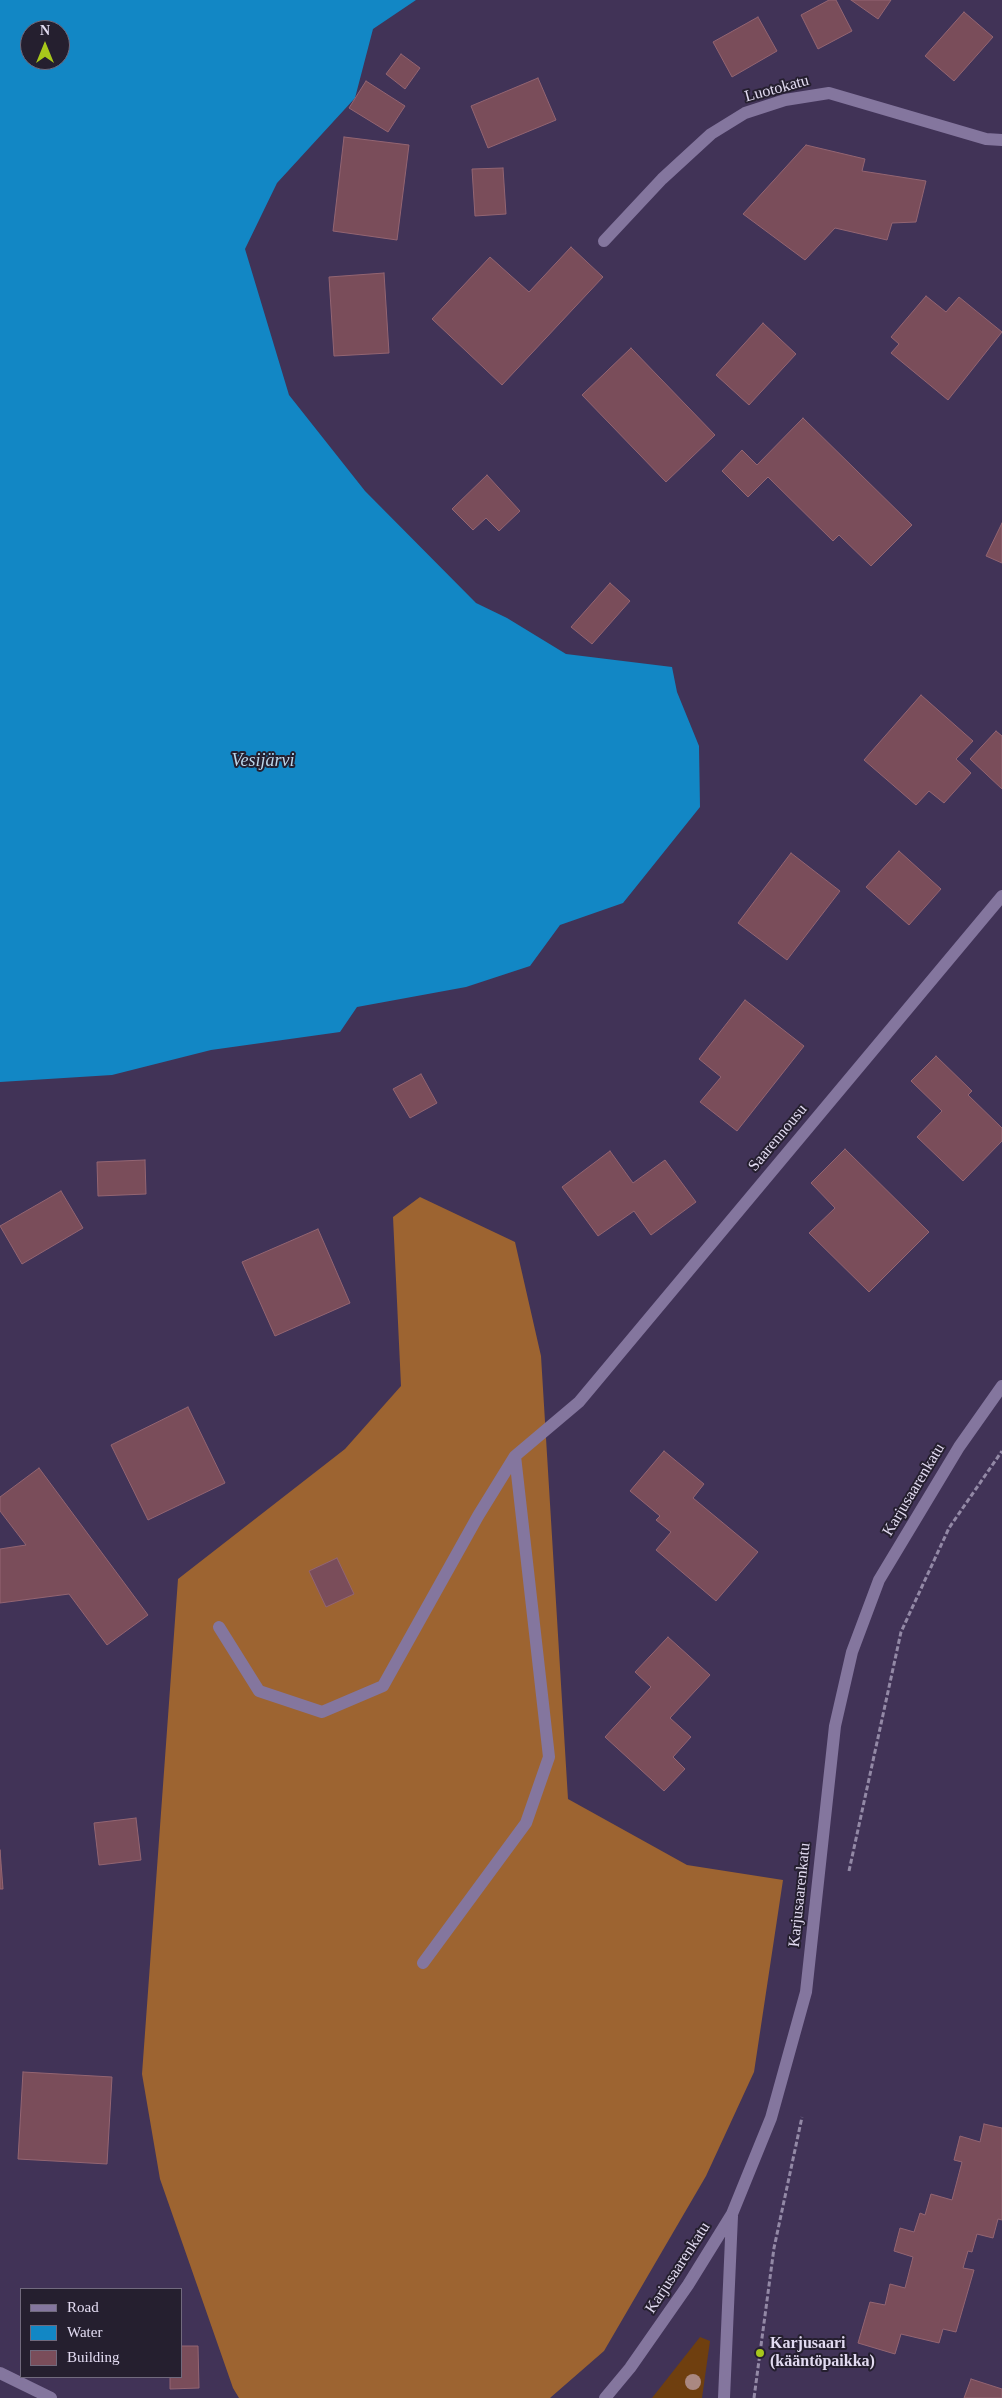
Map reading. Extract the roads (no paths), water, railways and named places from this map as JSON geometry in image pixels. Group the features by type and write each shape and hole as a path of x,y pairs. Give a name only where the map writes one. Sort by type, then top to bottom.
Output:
{"street":[{"name":"Luotokatu","path":"604,241 662,179 711,134 744,113 785,100 829,92 986,139 1002,140"},
{"name":"Saarennousu","path":"219,1627 259,1691 322,1712 383,1686 478,1516 515,1456 579,1402 1002,896"},
{"name":"Karjusaarenkatu","path":"605,2398 630,2368 688,2285 732,2214 771,2118 806,1992 835,1726 852,1652 879,1580 959,1447 1002,1386"},
{"path":"423,1963 526,1824 549,1757 515,1456"},
{"path":"724,2398 732,2214"},
{"path":"0,2373 52,2398"}],"water":[{"name":"Vesijärvi","path":"0,0 416,0 373,29 355,98 277,183 245,249 289,395 365,491 476,603 507,618 566,654 672,667 677,692 699,746 700,807 623,903 560,925 530,966 466,987 357,1007 340,1032 211,1050 112,1075 0,1082"}],"place":[{"name":"Karjusaari (kääntöpaikka)","path":"760,2353"}]}
